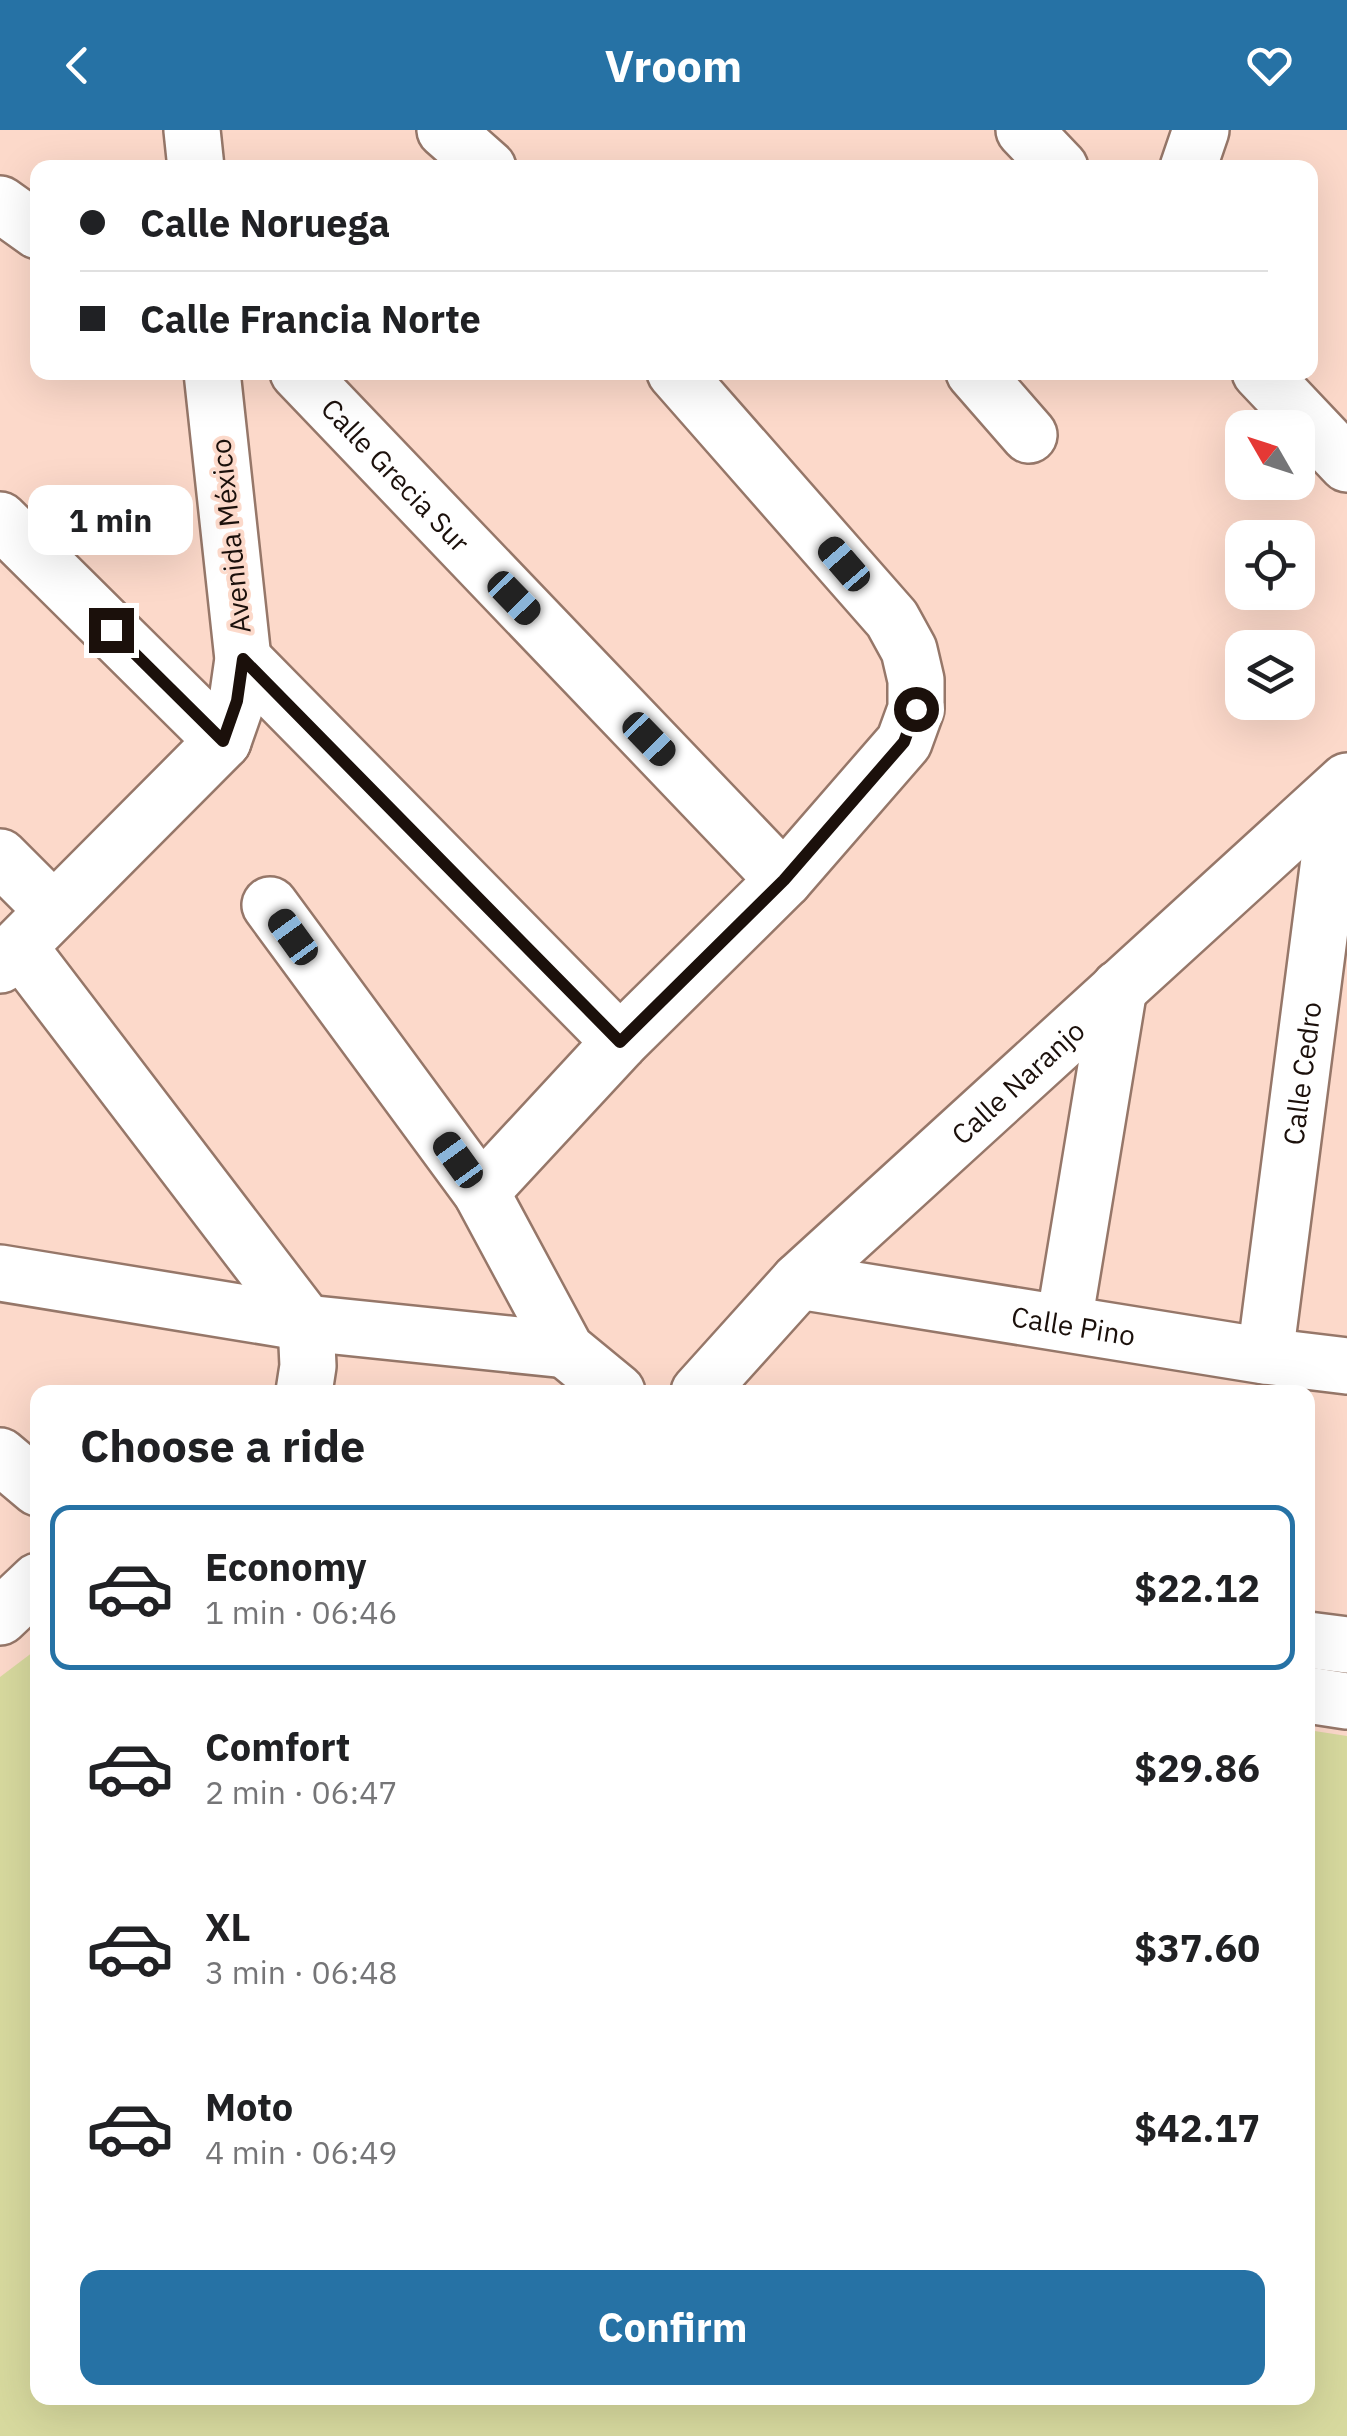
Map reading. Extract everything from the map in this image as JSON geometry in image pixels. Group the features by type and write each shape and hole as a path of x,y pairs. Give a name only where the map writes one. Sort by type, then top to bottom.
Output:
{"street":[{"path":"192,130 195,160"},
{"path":"445,130 479,160"},
{"path":"1024,130 1052,160"},
{"path":"1191,160 1202,130"},
{"path":"0,204 30,225"},
{"name":"Avenida México","path":"24,940 223,741 237,701 243,659 213,380"},
{"name":"Calle Grecia Sur","path":"306,380 784,880"},
{"path":"481,1192 620,1042 784,880 904,742 916,709 916,680 909,650 892,619 683,380"},
{"path":"981,380 1029,435"},
{"path":"1268,380 1347,464"},
{"path":"0,520 223,741"},
{"path":"243,659 620,1042"},
{"name":"Calle Naranjo","path":"705,1385 799,1281 1119,988 1344,795"},
{"name":"Calle Cedro","path":"1265,1356 1344,795"},
{"path":"0,857 24,940 306,1323 305,1385"},
{"path":"270,905 481,1192 566,1350 609,1385"},
{"path":"1064,1322 1119,988"},
{"path":"0,1272 306,1323 566,1350"},
{"name":"Calle Pino","path":"799,1281 1347,1366"},
{"path":"0,1617 30,1589"},
{"path":"1315,1641 1347,1645"},
{"path":"1315,1696 1347,1701"}],"green space":[{"path":"30,1654 30,2405 1315,2405 1315,1731 1347,1736 1347,2436 0,2436 0,1677"}],"route":[{"path":"111,630 223,741 237,701 243,659 620,1042 784,880 904,742 916,709"}]}
